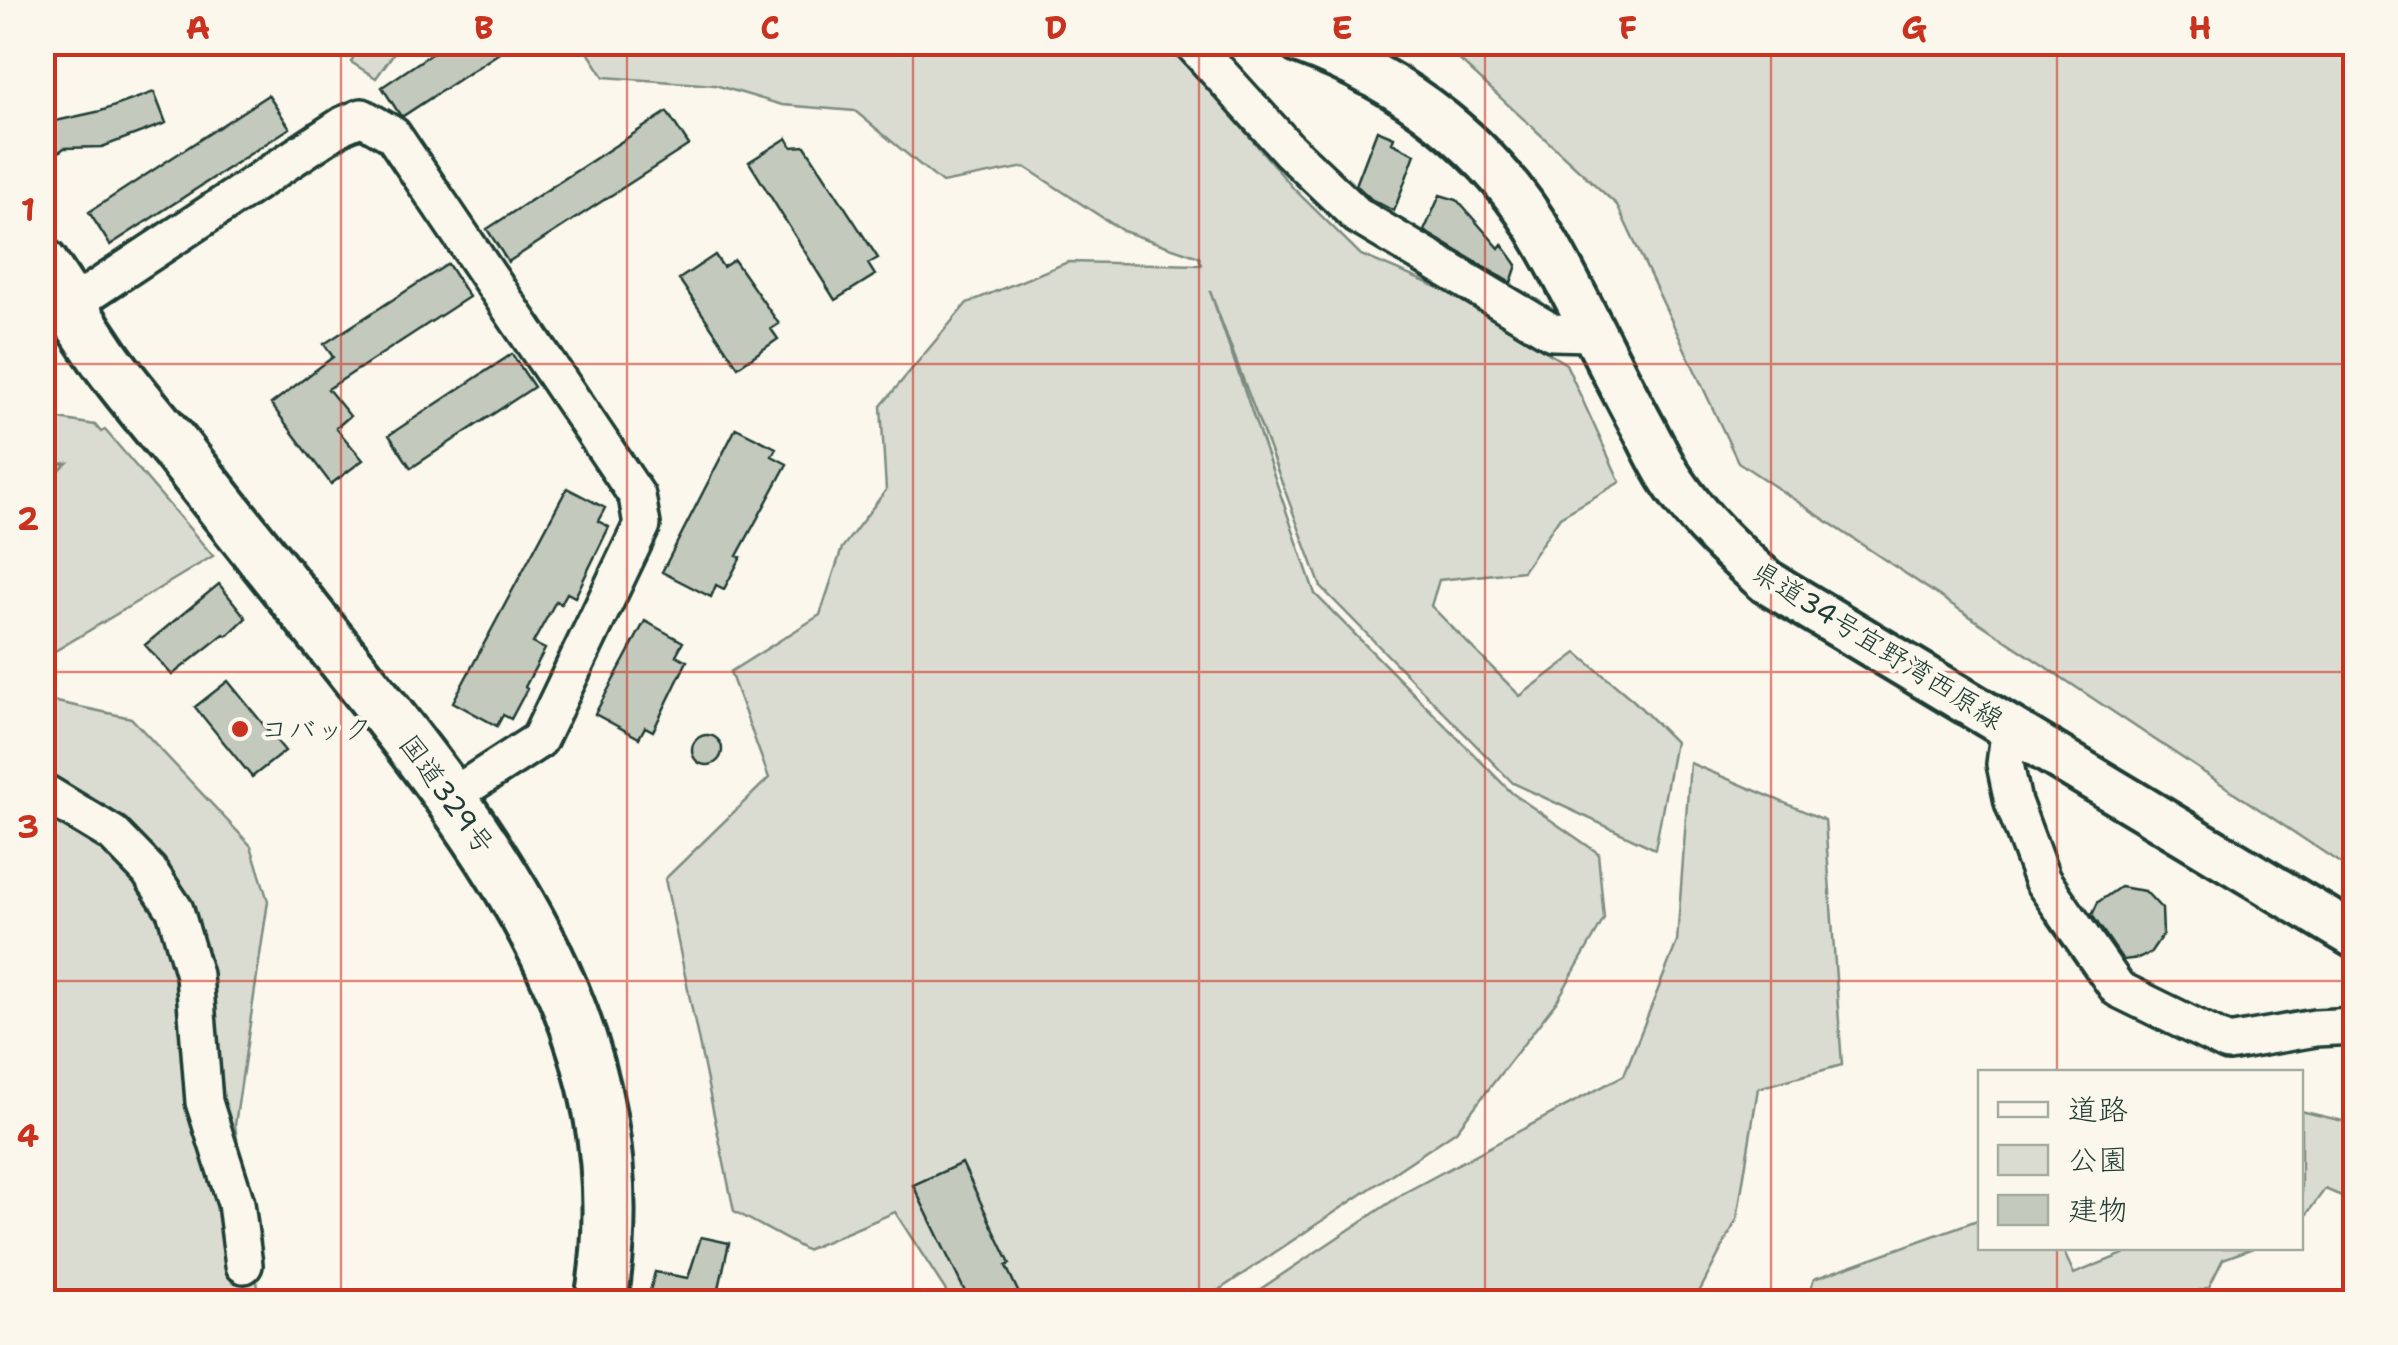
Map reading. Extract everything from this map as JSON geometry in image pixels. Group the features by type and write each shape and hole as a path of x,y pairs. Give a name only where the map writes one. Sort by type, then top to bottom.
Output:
{"highway":[{"name":"国道329号","path":"42,264 107,362 451,798 519,898 554,965 580,1037 603,1141 608,1210 600,1302"}],"main road":[{"name":"県道34号宜野湾西原線","path":"1300,42 1410,96 1440,117 1485,161 1516,197 1547,244 1673,482 1716,536 1767,582 2356,937"}],"street":[{"path":"1191,42 1289,150 1358,216 1552,332 1592,333"},
{"path":"70,306 343,125 362,116 393,135 637,496 642,525 540,740 451,798"},
{"path":"2010,728 2005,764 2013,802 2042,880 2118,988 2228,1043 2315,1028 2356,1026"},
{"path":"42,791 113,834 149,871 175,910 194,975 204,1102 236,1203 244,1265"}],"green space":[{"path":"361,42 401,43 376,78 351,62"},
{"path":"582,43 1138,43 1183,59 1294,189 1361,255 1454,294 1566,364 1620,482 1560,517 1523,571 1439,580 1431,606 1520,696 1577,653 1675,742 1655,849 1513,783 1321,587 1210,291 1315,594 1512,793 1598,853 1604,919 1557,1001 1456,1131 1201,1302 953,1302 895,1212 806,1250 734,1211 665,879 769,778 730,672 820,615 842,548 886,490 881,406 967,303 1068,262 1201,265 1199,257 1123,231 1025,167 942,183 855,111 782,105 715,85 604,77"},
{"path":"1441,43 2355,43 2355,873 1738,462 1617,205"},
{"path":"47,417 105,430 213,556 45,657 43,485 67,463 43,466 43,420"},
{"path":"43,699 131,718 251,846 268,901 235,1125 260,1302 43,1302"},
{"path":"1690,763 1825,820 1842,1065 1758,1088 1737,1219 1694,1302 1241,1302 1404,1193 1624,1075 1677,942"},
{"path":"2303,1111 2355,1121 2356,1202 2325,1189 2303,1219"},
{"path":"1978,1220 1978,1250 2063,1250 2074,1274 2133,1250 2248,1250 2223,1259 2209,1287 2170,1302 1806,1302 1814,1279"}],"building":[{"path":"449,42 516,42 400,115 382,87"},
{"path":"154,92 166,123 102,147 64,148 42,166 42,124 101,111"},
{"path":"268,95 290,128 110,245 89,212"},
{"path":"667,112 689,145 508,262 487,229"},
{"path":"1377,130 1394,137 1392,143 1415,154 1394,211 1371,199 1356,185"},
{"path":"787,138 792,147 805,146 878,258 868,264 875,275 835,300 749,162"},
{"path":"1440,195 1457,200 1499,248 1502,244 1517,265 1511,283 1424,231"},
{"path":"715,255 723,267 734,260 779,324 771,329 778,339 738,367 679,279"},
{"path":"448,264 469,297 328,389 350,416 336,428 363,460 331,484 271,404 333,357 324,344"},
{"path":"512,354 534,387 411,468 389,435"},
{"path":"736,428 776,448 772,456 787,464 737,556 741,557 724,589 716,585 711,597 662,572"},
{"path":"567,488 605,508 598,521 609,527 575,597 567,593 561,604 556,601 533,643 545,649 527,689 511,719 503,715 497,726 453,702"},
{"path":"219,584 246,618 172,675 145,645"},
{"path":"645,621 683,642 676,655 687,661 653,731 645,727 639,738 595,714"},
{"name":"コバック","path":"228,681 285,751 252,777 195,707"},
{"path":"707,735 721,744 722,750 713,764 707,765 693,756 692,750 701,736"},
{"path":"2120,887 2145,891 2162,909 2163,934 2150,953 2140,958 2123,960 2092,915 2098,902"},
{"path":"962,1163 1010,1264 1006,1266 1023,1302 970,1302 913,1185"},
{"path":"701,1237 729,1243 716,1302 647,1302 655,1272 688,1278"}],"place":[{"name":"コバック","path":"240,729"}]}
